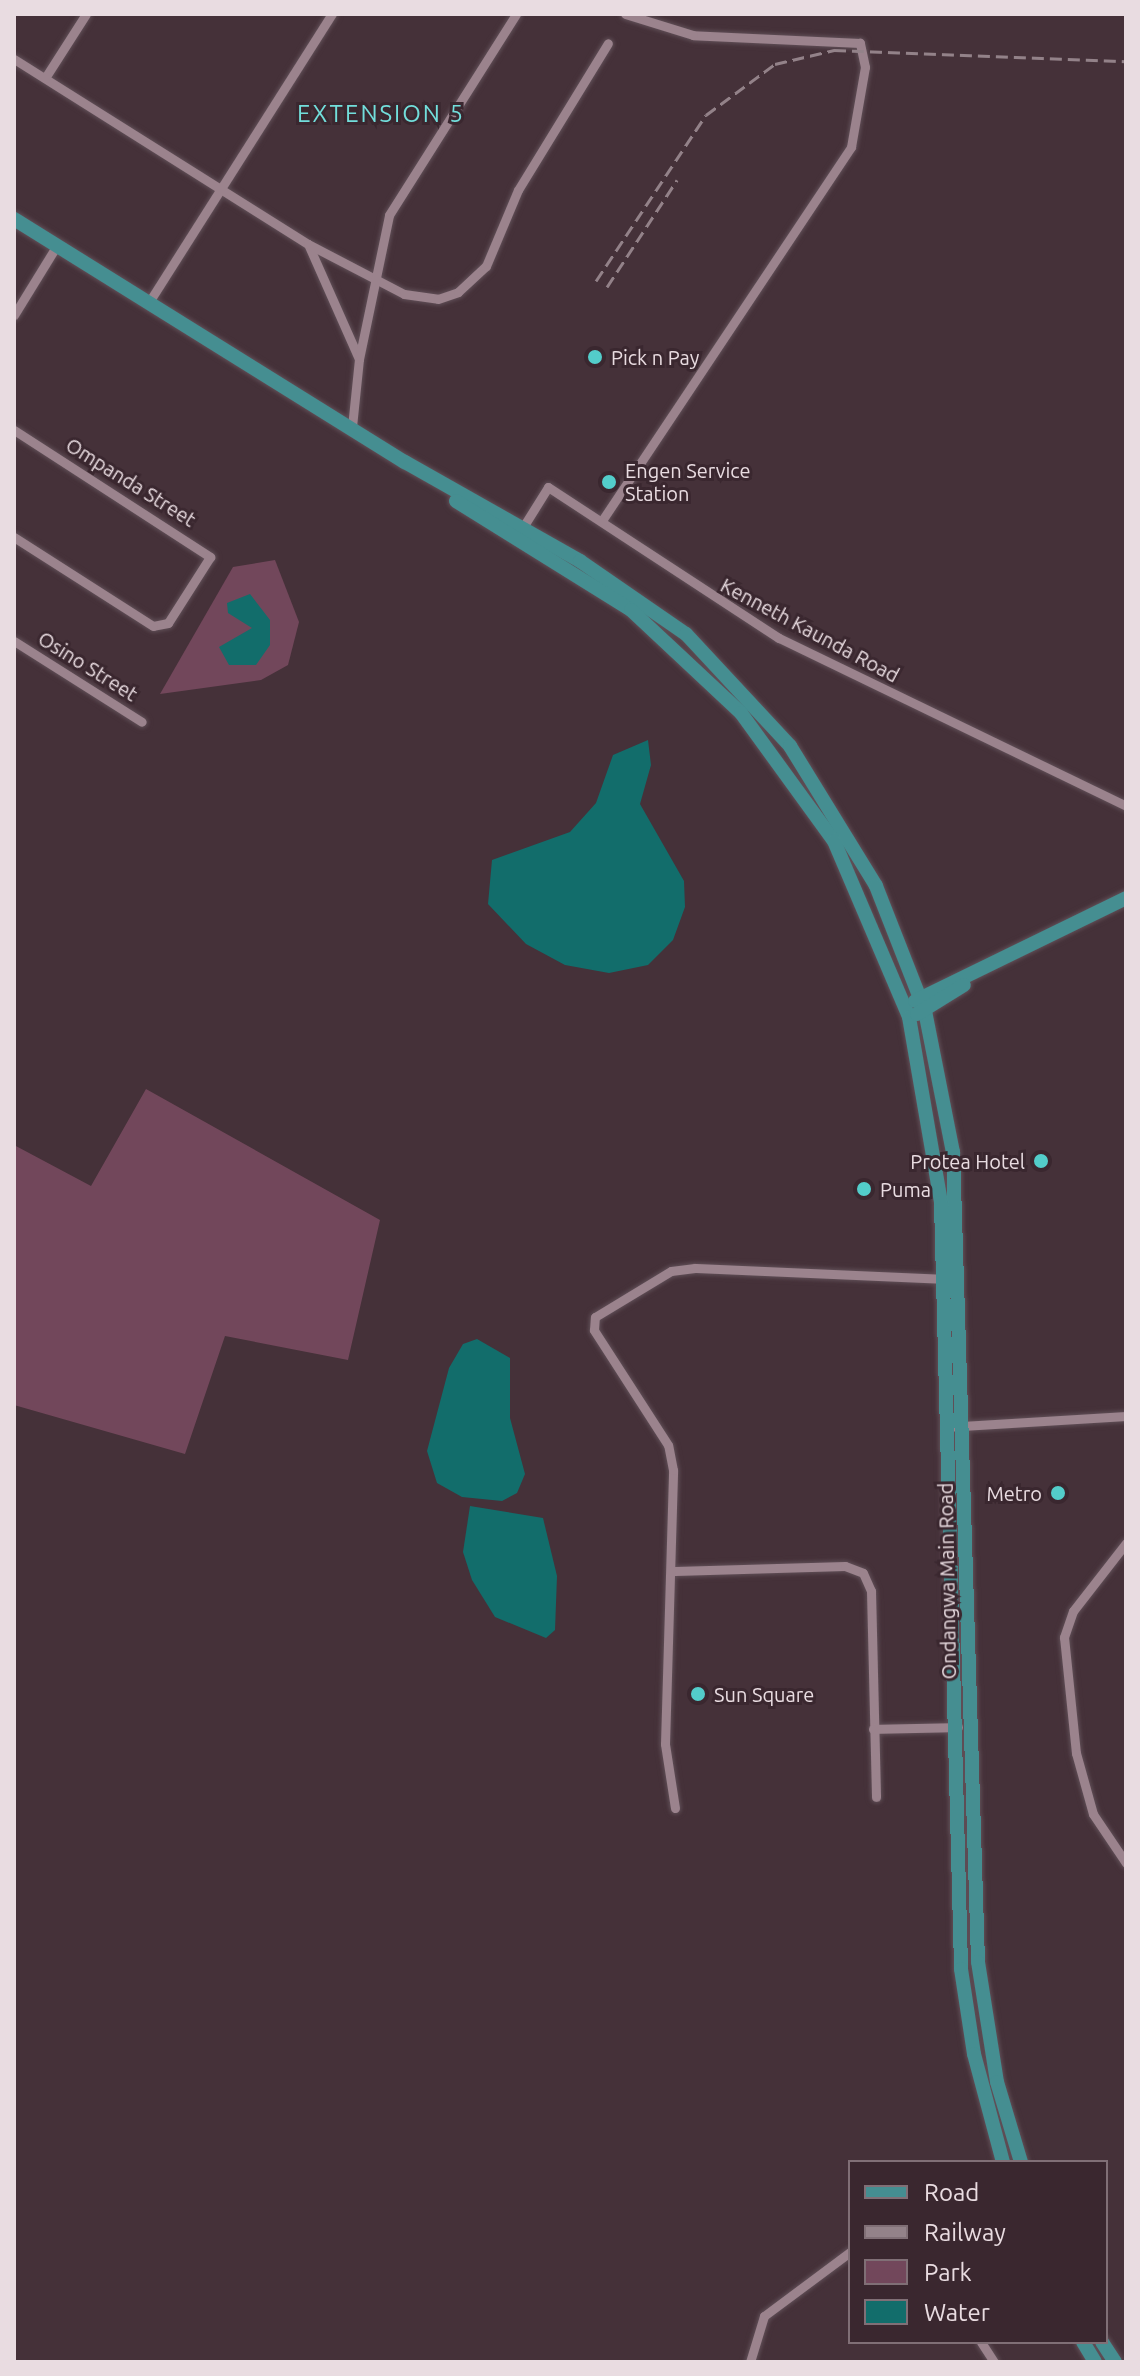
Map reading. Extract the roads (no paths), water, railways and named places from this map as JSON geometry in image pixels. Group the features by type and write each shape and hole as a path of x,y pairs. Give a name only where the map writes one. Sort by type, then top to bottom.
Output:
{"main road":[{"path":"14,219 519,533"},
{"name":"Ondangwa Main Road","path":"519,533 656,610 711,654 757,705 846,829 923,1005 953,1152 964,1426 978,1962 997,2082 1020,2160"},
{"name":"Ondangwa Main Road","path":"519,533 679,649 776,755 862,893 907,1012 937,1156 961,1969 1003,2160"},
{"path":"907,1012 1126,898"},
{"path":"1084,2344 1095,2362"}],"street":[{"path":"45,78 86,14"},
{"path":"149,302 332,14"},
{"path":"352,427 359,359 389,215 516,14"},
{"path":"603,519 851,147 865,67 860,43 693,35 625,14"},
{"path":"14,59 308,244 421,299 472,282 608,43"},
{"path":"308,244 359,359"},
{"path":"14,315 57,245"},
{"name":"Ompanda Street","path":"14,430 210,557 168,623 153,626 14,537"},
{"name":"Kenneth Kaunda Road","path":"519,533 548,487 603,519 674,575 779,638 1126,806"},
{"name":"Osino Street","path":"14,641 142,722"},
{"path":"675,1808 665,1744 675,1571 668,1445 594,1330 595,1317 671,1271 695,1268 959,1279"},
{"path":"946,1427 1126,1416"},
{"path":"1126,1543 1073,1611 1064,1637 1076,1753 1093,1814 1126,1863"},
{"path":"675,1571 845,1566 863,1573 871,1591 876,1797"},
{"path":"873,1729 971,1727"},
{"path":"750,2362 764,2316 848,2253"},
{"path":"982,2344 994,2362"}],"water":[{"path":"250,594 270,620 270,645 256,665 229,665 219,647 252,628 228,613 227,603"},
{"path":"648,740 651,765 640,804 684,881 685,907 673,940 648,965 609,973 565,965 526,944 488,904 492,860 570,832 596,803 613,755"},
{"path":"477,1339 510,1358 510,1418 525,1474 517,1493 502,1501 462,1497 437,1483 427,1451 449,1368 463,1344"},
{"path":"470,1506 543,1518 557,1576 555,1630 546,1638 495,1617 472,1580 463,1552"}],"railway":[{"path":"596,281 706,115 775,64 834,50 1126,61"},
{"path":"607,287 677,180"}],"place":[{"name":"Pick n Pay","path":"595,357"},
{"name":"Engen Service Station","path":"609,482"},
{"name":"Protea Hotel","path":"1041,1161"},
{"name":"Puma","path":"864,1189"},
{"name":"Metro","path":"1058,1493"},
{"name":"Sun Square","path":"698,1694"}],"district":[{"name":"EXTENSION 5","path":"381,114"}]}
